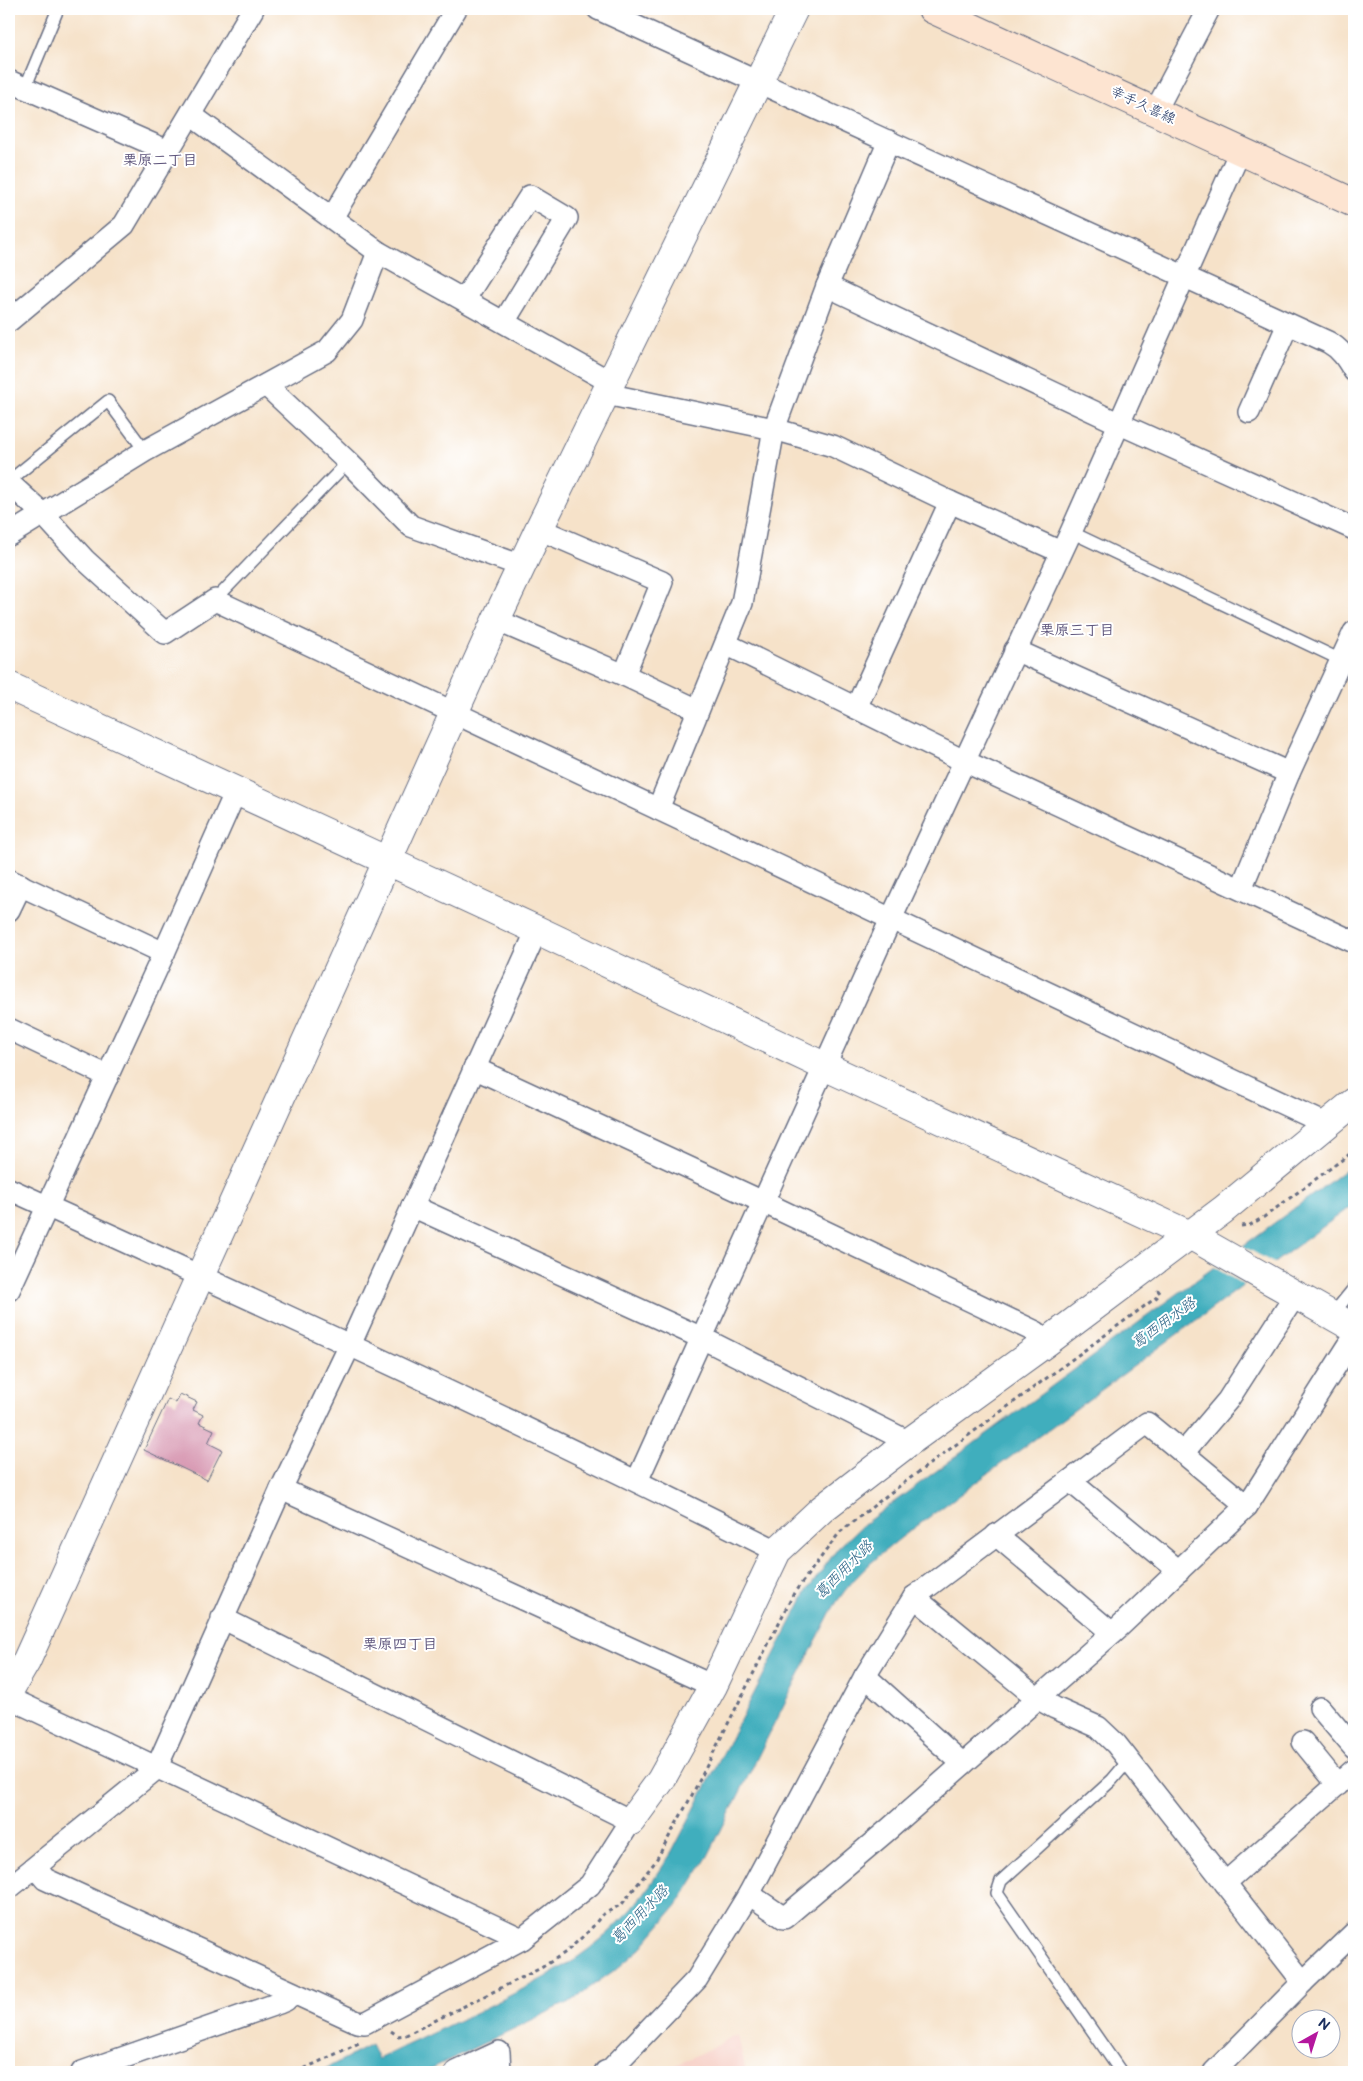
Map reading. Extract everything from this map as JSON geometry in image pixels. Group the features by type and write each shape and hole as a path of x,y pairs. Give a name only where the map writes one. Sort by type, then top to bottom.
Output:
{"main road":[{"name":"幸手久喜線","path":"932,9 1156,110 1354,203"}],"street":[{"path":"9,321 124,225 253,9"},
{"path":"332,218 456,9"},
{"path":"598,9 758,80 1336,346 1354,371"},
{"path":"9,1691 26,1662 202,1276 496,620 794,9"},
{"path":"1156,110 1210,9"},
{"path":"14,86 168,151"},
{"path":"191,115 378,252 504,322 609,388 833,446 1061,552"},
{"path":"658,809 742,603 774,430 827,286 889,141"},
{"path":"636,1481 890,919 1071,532 1240,151"},
{"path":"464,300 530,196 567,218 504,322"},
{"path":"9,535 144,451 327,351 352,320 378,252"},
{"path":"827,286 1120,424 1354,529"},
{"path":"1249,412 1288,324"},
{"path":"266,385 348,462 411,526 522,566"},
{"path":"9,482 42,513 85,560 165,632 215,600 1328,1124"},
{"path":"856,708 950,502"},
{"path":"539,529 662,582 624,675"},
{"path":"496,620 624,675 698,710"},
{"path":"1241,889 1289,773 1354,632"},
{"path":"726,644 964,761 1354,942"},
{"path":"1015,650 1289,773"},
{"path":"9,686 1190,1235 1343,1321"},
{"path":"9,1290 164,953 236,791"},
{"path":"9,910 15,882 164,953"},
{"path":"9,1888 36,1868 156,1768 222,1618 350,1345 537,930"},
{"path":"9,1029 108,1076"},
{"path":"474,1068 763,1202 1036,1332 1047,1342"},
{"path":"36,1868 45,1880 357,2022 365,2023 522,1939 590,1885 631,1821 661,1780 712,1686 777,1551 822,1509 909,1442 1190,1235 1354,1102"},
{"path":"9,1189 350,1345 636,1481 777,1551"},
{"path":"412,1206 702,1338 909,1442"},
{"path":"1183,1453 1228,1400 1285,1288"},
{"path":"750,1894 784,1918 1112,1633 1247,1506 1354,1337"},
{"path":"605,2072 610,2070 698,1979 750,1894 865,1676 914,1597 1147,1423 1247,1506"},
{"path":"1070,1481 1178,1570"},
{"path":"281,1489 712,1686"},
{"path":"996,1535 1112,1633"},
{"path":"914,1597 1038,1698 1055,1708 1098,1727 1129,1760 1303,1982"},
{"path":"222,1618 631,1821"},
{"path":"865,1676 963,1764"},
{"path":"9,1698 522,1939"},
{"path":"1320,1708 1354,1748"},
{"path":"1304,1742 1338,1785"},
{"path":"1225,1883 1354,1770"},
{"path":"1214,2072 1354,1933"},
{"path":"82,2072 279,2003 286,2000 292,1993"},
{"path":"456,2072 499,2052 500,2072"}],"lane":[{"path":"14,86 58,9"},
{"path":"9,482 108,401 144,451"},
{"path":"215,600 348,462"},
{"path":"1071,532 1341,660"},
{"path":"1343,1321 1354,1288"},
{"path":"1121,2072 997,1893 1001,1881 1112,1780 1129,1760"}],"path":[{"path":"1237,1227 1250,1225 1264,1217 1354,1151"},
{"path":"386,2030 398,2036 406,2035 541,1968 566,1952 590,1930 602,1915 622,1904 655,1862 692,1795 794,1593 840,1532 890,1493 1157,1297 1160,1292 1156,1285"},
{"path":"296,2072 360,2043"}],"shaded area":[{"path":"738,2035 746,2072 661,2072"}],"water":[{"name":"葛西用水路","path":"1354,1163 1354,1204 902,1537 853,1581 830,1613 708,1856 678,1904 641,1948 619,1967 571,2001 424,2072 319,2072 371,2045 378,2059 485,2008 563,1967 606,1935 625,1917 642,1896 672,1852 807,1591 838,1548 864,1524"}],"pier":[{"path":"1241,1245 1277,1265 1247,1287 1212,1266"}],"building":[{"path":"180,1394 197,1402 193,1410 203,1415 199,1423 214,1430 208,1443 222,1450 207,1480 144,1450 168,1399 176,1403"}],"district":[{"name":"栗原二丁目","path":"160,160"},
{"name":"栗原三丁目","path":"1077,630"},
{"name":"栗原四丁目","path":"400,1644"}]}
